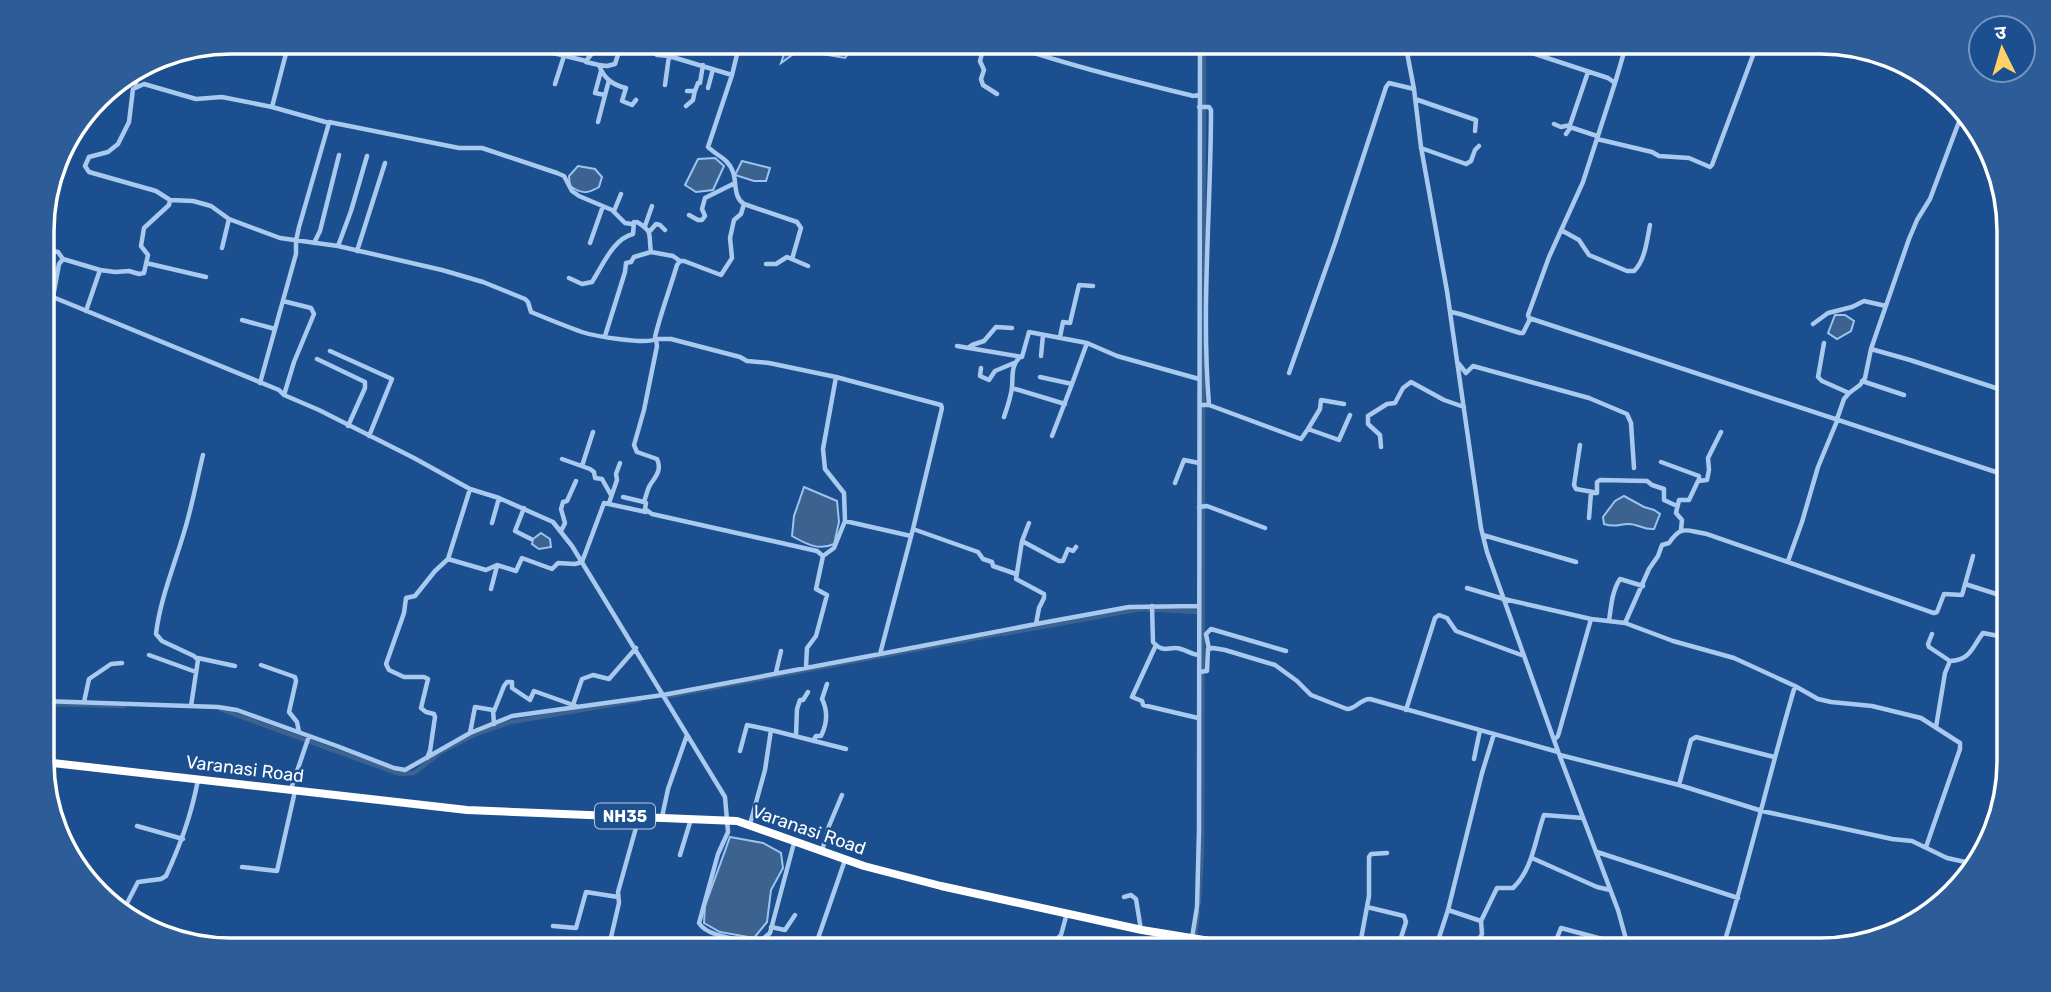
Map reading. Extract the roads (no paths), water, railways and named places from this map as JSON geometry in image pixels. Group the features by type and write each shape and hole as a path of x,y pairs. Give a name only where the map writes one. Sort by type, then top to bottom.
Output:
{"highway":[{"name":"Varanasi Road","path":"54,763 467,810 726,820 750,825 845,860 941,886 1186,937"}],"street":[{"path":"1039,54 1193,96 1199,95"},
{"path":"1196,937 1202,672 1198,655 1202,506 1199,379 1203,107 1199,95 1200,54"},
{"path":"1407,54 1451,313 1483,535 1626,937"},
{"path":"1535,54 1608,78 1615,83"},
{"path":"1451,313 1523,333 1549,257 1583,182 1623,54"},
{"path":"1566,134 1573,128 1597,138 1660,156 1689,158 1710,167 1753,54"},
{"path":"272,107 285,55"},
{"path":"555,84 565,55 600,68 615,86 626,88 621,101 632,105 636,100"},
{"path":"586,61 591,55"},
{"path":"600,68 615,64 618,55"},
{"path":"659,55 732,75"},
{"path":"737,55 708,148 730,164 738,200 797,222 801,226 792,259"},
{"path":"982,55 983,85 997,94"},
{"path":"665,85 669,56"},
{"path":"686,106 693,100 703,65"},
{"path":"600,68 595,93 605,95"},
{"path":"708,88 713,69"},
{"path":"1554,124 1561,127 1570,125 1588,72"},
{"path":"598,122 609,80"},
{"path":"136,82 132,92 129,122 117,144 108,152 89,157 85,166 89,172 156,191 170,200 193,201 211,206 229,219 273,236 338,246 483,282 525,299 533,313 583,333 638,341 671,339 747,361 836,377 941,405 913,529 880,654"},
{"path":"1289,373 1386,87 1393,82 1414,89"},
{"path":"136,86 144,84 196,99 222,97 453,147 486,149 561,175 574,193 614,211 622,221 632,225 634,222"},
{"path":"687,91 696,89"},
{"path":"1415,99 1476,120 1475,131"},
{"path":"1203,107 1211,110 1205,311 1205,362 1209,405"},
{"path":"260,383 329,122"},
{"path":"1788,561 1818,467 1844,398 1865,378 1871,349 1909,239 1930,199 1959,122"},
{"path":"1421,147 1466,164 1471,161 1479,146"},
{"path":"314,243 320,231 339,155"},
{"path":"338,246 367,156"},
{"path":"357,251 385,163"},
{"path":"690,215 702,220 705,216 702,209 705,198 735,183"},
{"path":"614,211 621,194"},
{"path":"55,251 63,259 100,270 144,273 147,254 141,246 143,232 169,205 170,200"},
{"path":"605,336 626,263 631,262 634,257 651,252 673,256 721,275 732,258 730,238 734,220 744,204"},
{"path":"590,243 603,206"},
{"path":"651,252 647,228 652,206"},
{"path":"222,248 229,219"},
{"path":"634,222 647,228 658,224 665,230"},
{"path":"569,278 582,284 592,282 624,236 634,234 634,222"},
{"path":"1561,230 1579,240 1589,255 1632,271 1637,270 1641,261 1650,225"},
{"path":"766,264 776,264 785,257 808,267"},
{"path":"55,287 59,264 63,259"},
{"path":"648,513 644,502 649,487 658,476 659,464 657,459 637,452 634,445 657,346 655,337 660,316 680,261"},
{"path":"146,263 206,277"},
{"path":"86,311 100,270"},
{"path":"1060,337 1063,322 1070,323 1079,285 1093,286"},
{"path":"55,299 279,390 284,395 414,458 470,489 499,498 553,522 582,562 636,648 725,797 728,832 718,854 701,911 700,926 713,934 731,938"},
{"path":"284,300 311,308 314,314 284,395"},
{"path":"1813,324 1828,313 1853,307 1864,301 1886,306"},
{"path":"1530,319 1997,472"},
{"path":"242,320 275,329"},
{"path":"968,348 984,341 996,327 1012,328"},
{"path":"981,368 980,376 989,380 995,371 1023,356 1029,332 1087,343 1117,356 1199,379"},
{"path":"1041,356 1043,335"},
{"path":"1052,436 1087,343"},
{"path":"1824,343 1818,377 1849,393"},
{"path":"957,346 1020,358"},
{"path":"1871,349 1997,389"},
{"path":"330,351 392,379 369,436"},
{"path":"317,359 365,382 365,388 348,426"},
{"path":"1004,417 1012,388 1015,362"},
{"path":"1458,364 1466,373 1473,366 1589,398 1627,414 1631,423 1634,468"},
{"path":"806,667 807,648 816,636 827,595 816,589 823,556 834,548 845,521 844,493 825,469 823,449 836,377"},
{"path":"1040,377 1072,384"},
{"path":"1862,381 1904,396"},
{"path":"1381,447 1380,435 1368,424 1368,416 1387,404 1395,403 1403,388 1411,382 1444,400 1464,407"},
{"path":"1012,388 1065,404"},
{"path":"1200,405 1209,405 1301,439 1320,409 1321,400 1344,404"},
{"path":"1308,429 1339,440 1350,415"},
{"path":"582,466 593,432"},
{"path":"1698,481 1707,480 1709,458 1721,432"},
{"path":"1580,445 1574,485 1576,489 1597,493"},
{"path":"203,455 189,517 170,576 156,634 162,642 197,658 235,666"},
{"path":"562,459 594,472 595,478 602,479 611,495"},
{"path":"1175,482 1184,460 1199,463"},
{"path":"1661,462 1699,476 1689,500 1679,500 1676,506 1676,513 1682,520 1681,530"},
{"path":"609,503 620,463"},
{"path":"1597,493 1597,482 1600,480 1643,480 1664,489 1664,500 1676,506"},
{"path":"561,531 565,523 561,509 563,502 567,501 576,481"},
{"path":"427,758 435,717 434,714 421,709 428,679 401,676 386,667 404,613 406,598 415,596 448,559 470,489"},
{"path":"1589,518 1591,493 1597,493"},
{"path":"623,497 644,502"},
{"path":"492,523 499,498"},
{"path":"582,562 604,503 817,551 823,556"},
{"path":"1202,506 1265,528"},
{"path":"524,508 515,531 531,539"},
{"path":"845,521 911,536"},
{"path":"1029,523 1016,573 1018,582 1044,594 1036,624"},
{"path":"913,529 978,551 983,559 992,562 993,566 1016,573"},
{"path":"1625,623 1662,545 1669,544 1676,532 1681,530 1707,534 1934,613 1937,612 1943,596 1960,596 1973,556"},
{"path":"1483,535 1576,562"},
{"path":"1023,541 1059,561 1063,561 1068,549 1073,551 1076,547"},
{"path":"448,559 486,570 497,565 516,571 522,558 552,569 558,563 582,562"},
{"path":"491,589 497,565"},
{"path":"1609,621 1612,600 1620,579 1643,586"},
{"path":"1965,584 1997,594"},
{"path":"1467,588 1591,619 1625,623 1674,641 1734,658 1818,699 1872,705 1921,718 1960,743 1926,847"},
{"path":"54,701 237,710 299,732 308,739 400,770 410,768 470,733 512,716 665,696 776,672 1129,607 1198,610"},
{"path":"1152,609 1153,642 1164,650 1181,649 1198,655"},
{"path":"1406,710 1435,618 1439,615 1447,618 1456,631 1525,656"},
{"path":"1554,740 1558,736 1591,619"},
{"path":"1202,672 1208,669 1209,649 1206,634 1211,629 1286,651"},
{"path":"1932,634 1929,647 1950,662 1961,661 1968,655 1983,632 1997,635"},
{"path":"1156,645 1132,697 1142,701 1143,705 1199,719"},
{"path":"576,706 582,679 593,675 609,679 636,648"},
{"path":"1209,649 1225,650 1275,665 1311,695 1347,709 1352,709 1366,699 1679,785 1762,811 1892,839 1909,840 1947,858 1965,862"},
{"path":"776,672 781,650"},
{"path":"149,655 197,672"},
{"path":"191,706 197,658"},
{"path":"1936,727 1945,673 1950,662"},
{"path":"84,702 89,679 111,664 122,663"},
{"path":"261,665 295,677 289,711 297,722 299,732"},
{"path":"494,724 494,711 507,682 512,682 512,688 530,700 534,691 576,706"},
{"path":"813,741 816,736 821,736 826,726 826,708 822,699 827,684"},
{"path":"1726,937 1795,686"},
{"path":"796,736 797,709 800,700 803,700 808,692"},
{"path":"470,733 475,707 494,711"},
{"path":"740,751 747,725 846,750"},
{"path":"750,825 765,771 771,730"},
{"path":"1474,759 1480,730"},
{"path":"662,818 668,789 687,734"},
{"path":"1439,937 1494,734"},
{"path":"1679,785 1691,740 1696,737 1774,757"},
{"path":"242,867 277,872 293,790 308,739"},
{"path":"127,904 138,882 166,876 191,816 198,779"},
{"path":"822,852 842,795"},
{"path":"1480,937 1481,921 1497,888 1516,886 1532,858 1544,815 1583,818"},
{"path":"611,938 618,897 639,817"},
{"path":"680,855 691,818"},
{"path":"137,826 183,839"},
{"path":"764,938 770,933 794,843"},
{"path":"1596,852 1738,898"},
{"path":"1361,937 1369,896 1369,857 1371,854 1387,853"},
{"path":"1532,858 1598,887 1611,890"},
{"path":"818,938 845,860"},
{"path":"553,926 576,928 588,891 618,897"},
{"path":"1124,897 1131,895 1136,899 1142,930"},
{"path":"1367,907 1404,916 1406,922 1401,937"},
{"path":"1448,910 1481,921"},
{"path":"1059,937 1067,913"},
{"path":"771,928 785,930 795,915"},
{"path":"1557,937 1561,928 1597,937"}],"water":[{"path":"784,55 793,55 781,63"},
{"path":"826,55 848,55 845,58"},
{"path":"715,158 724,166 713,190 696,192 685,185 698,159"},
{"path":"742,161 770,168 766,181 754,181 735,175"},
{"path":"578,166 595,169 602,177 599,187 584,192 570,186 569,176"},
{"path":"1835,315 1845,315 1854,321 1851,331 1837,339 1828,333"},
{"path":"804,487 837,501 839,522 834,544 818,547 792,536 794,516"},
{"path":"1624,496 1660,514 1654,529 1632,524 1604,524 1603,517 1615,501"},
{"path":"541,533 550,539 551,547 539,549 532,544 533,539"},
{"path":"730,837 763,843 781,853 783,868 771,890 767,922 754,938 720,932 704,923 705,906"}],"waterway":[{"path":"1199,903 1202,851 1204,54"},
{"path":"1003,634 1141,609 1201,612"},
{"path":"669,696 999,634"},
{"path":"220,709 399,774 414,773 441,752 474,735 511,722 640,700"},
{"path":"54,704 124,706"},
{"path":"1195,936 1198,912"}]}
